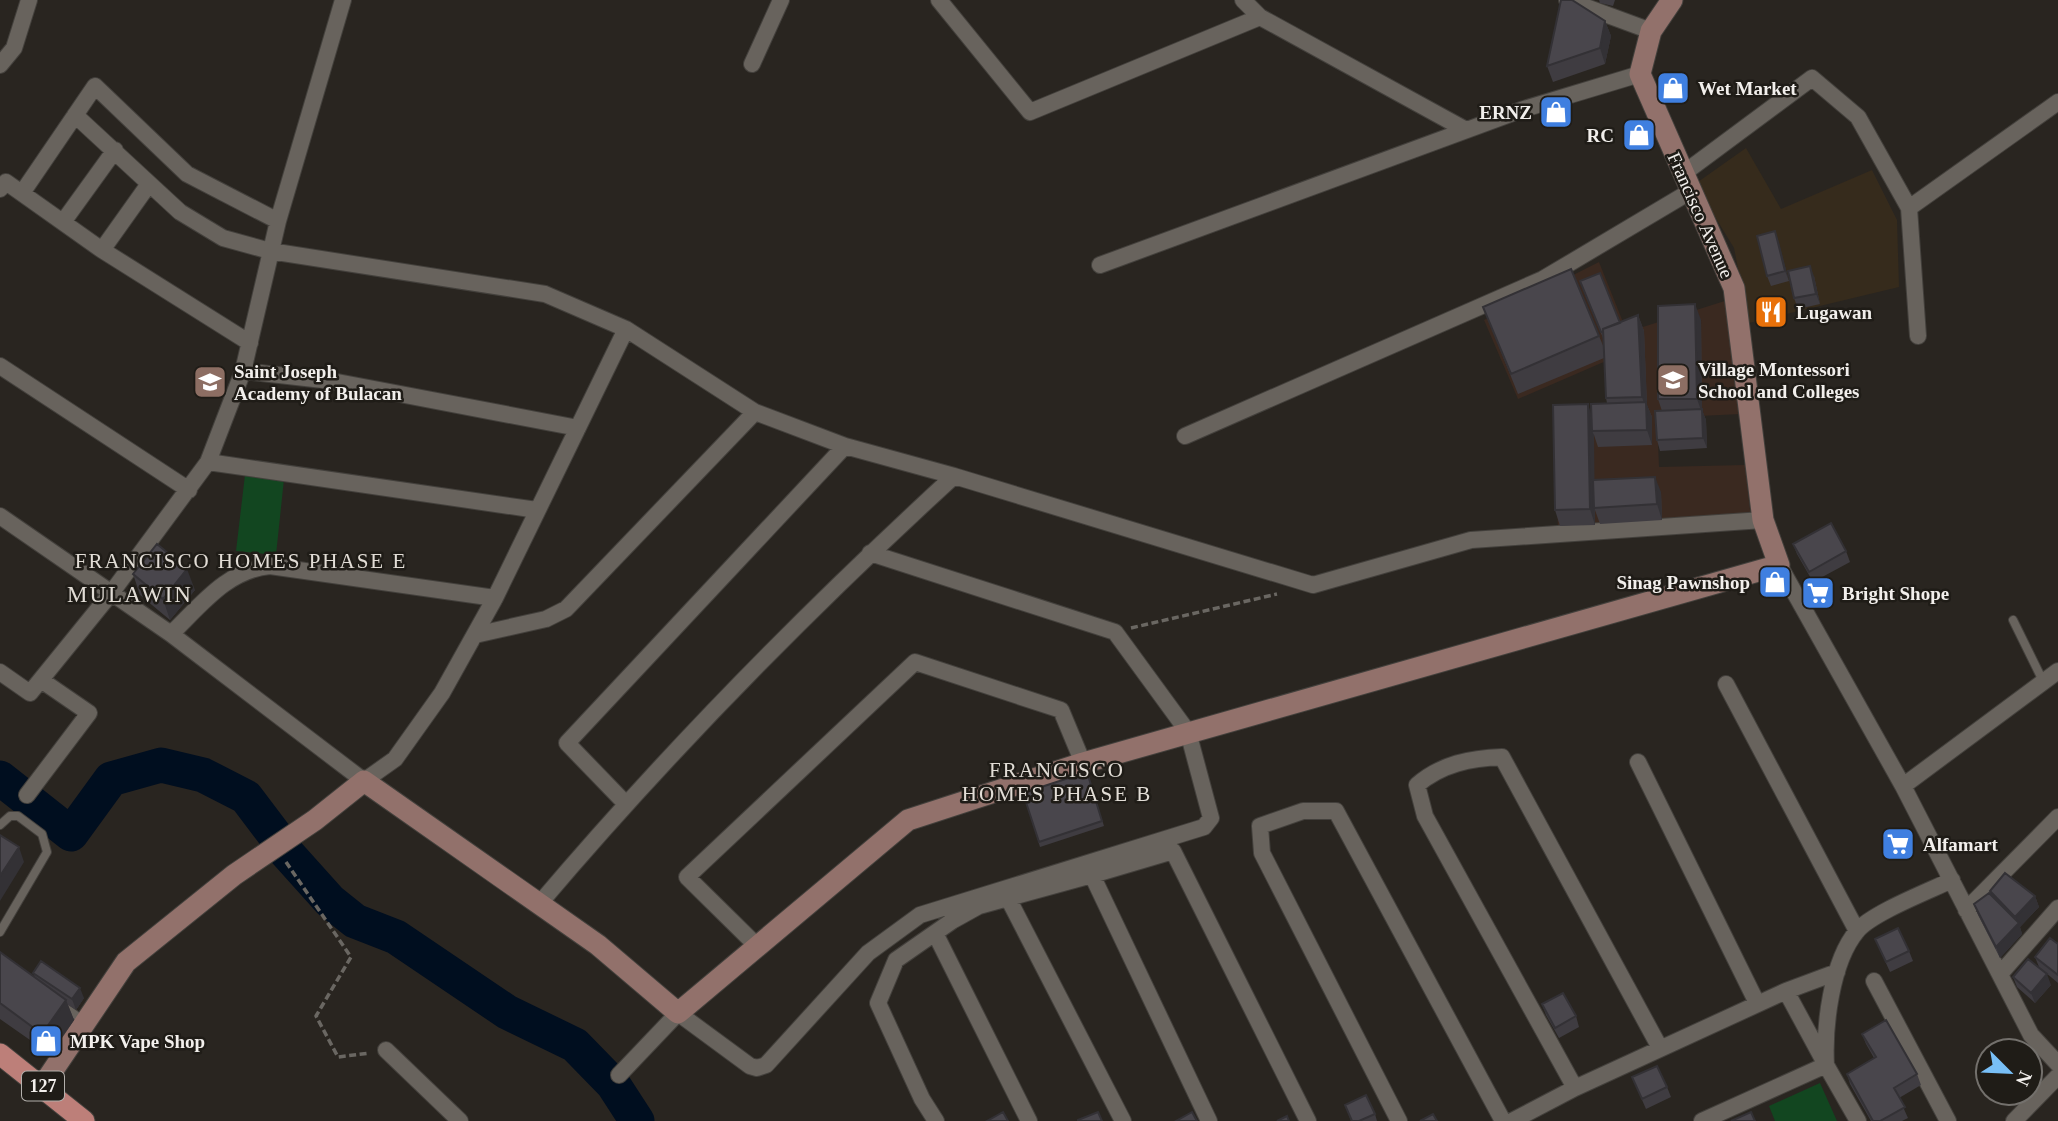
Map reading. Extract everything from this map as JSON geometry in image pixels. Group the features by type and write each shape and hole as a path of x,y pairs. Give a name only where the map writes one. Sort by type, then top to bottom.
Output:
{"main road":[{"name":"127","path":"0,1054 43,1085 84,1121"}],"street":[{"path":"0,65 14,48 29,0"},
{"path":"0,673 30,693 112,592 208,462 243,371 278,221 343,0"},
{"path":"752,64 781,0"},
{"path":"939,0 1030,112 1260,17"},
{"path":"1243,0 1260,17 1465,130"},
{"path":"1567,0 1651,31"},
{"path":"1101,265 1465,130 1640,74 1651,31 1672,0"},
{"name":"Francisco Avenue","path":"1640,74 1734,288 1763,520 1779,565"},
{"path":"1185,436 1543,279 1687,182 1812,78 1858,117 1909,208 1918,336"},
{"path":"22,193 95,86 187,174 278,221"},
{"path":"1909,208 2058,102"},
{"path":"75,115 149,184 201,226 223,238 270,251 545,295 626,329 755,412 845,446 954,476 1313,585 1471,540 1763,520"},
{"path":"63,222 115,150"},
{"path":"0,189 6,182 102,250 250,343"},
{"path":"102,250 149,184"},
{"path":"43,1085 126,962 172,922 395,759 442,693 495,598 626,329"},
{"path":"0,366 189,490"},
{"path":"243,371 332,381 578,428"},
{"path":"475,635 546,619 566,609 755,412"},
{"path":"625,803 567,743 845,446"},
{"path":"208,462 537,510"},
{"path":"540,903 625,803 870,553 954,476"},
{"path":"0,516 171,634 364,781 598,945 678,1013 750,1066 757,1068 766,1065 868,953 920,915 1204,827 1211,818 1188,732 1115,632 870,553"},
{"path":"619,1075 678,1013 908,820 1083,762 1779,565 1903,786 2031,1035 2058,1064"},
{"path":"171,634 230,577 250,568 270,566 495,598"},
{"path":"756,946 687,877 915,662 1061,710 1083,762"},
{"path":"1903,786 2058,671"},
{"path":"27,795 89,713 41,680"},
{"path":"1726,684 1857,931"},
{"path":"1575,1088 1424,816 1417,785 1434,771 1479,758 1502,757 1660,1048"},
{"path":"1638,762 1757,1003"},
{"path":"1399,1121 1262,853 1260,826 1303,811 1336,811 1503,1121"},
{"path":"1966,910 2058,817"},
{"path":"936,1121 922,1099 878,1003 896,960 979,906 1173,851 1308,1121"},
{"path":"1092,874 1209,1121"},
{"path":"1826,1065 1824,1030 1837,972 1857,931 1872,919 1952,880"},
{"path":"1008,898 1123,1121"},
{"path":"2000,974 2058,908"},
{"path":"935,933 1029,1121"},
{"path":"1512,1121 1575,1088 1757,1003 1837,972"},
{"path":"1874,981 1948,1121"},
{"path":"1786,991 1858,1121"},
{"path":"386,1051 460,1121"},
{"path":"1702,1121 1826,1065"},
{"path":"2014,1121 2058,1076"}],"lane":[{"path":"2013,621 2044,683"},
{"path":"0,825 10,816 18,816 41,834 47,852 0,932"},
{"path":"52,998 85,1022"}],"path":[{"path":"1115,632 1313,585"},
{"path":"271,850 286,861 351,957 316,1016 338,1058 386,1051"}],"shaded area":[{"path":"1746,148 1781,209 1872,170 1897,220 1899,287 1749,323 1734,248 1695,184"},
{"name":"Village Montessori School and Colleges","path":"1599,262 1627,332 1731,299 1741,414 1657,418 1659,467 1745,465 1751,519 1558,530 1554,418 1608,415 1606,361 1518,399 1484,320"}],"green space":[{"path":"245,475 284,479 276,555 236,551"},
{"path":"1820,1083 1837,1121 1775,1121 1769,1106"}],"building":[{"path":"1561,0 1572,0 1605,21 1600,48 1547,66"},
{"path":"1775,231 1785,271 1767,276 1757,236"},
{"path":"1810,266 1816,294 1794,298 1788,271"},
{"path":"1571,269 1599,336 1511,374 1483,307"},
{"path":"1600,273 1620,323 1603,329 1603,332 1580,281"},
{"path":"1695,304 1697,399 1658,399 1658,306"},
{"path":"1638,315 1642,397 1606,398 1603,329"},
{"path":"1646,402 1647,430 1592,431 1591,404"},
{"path":"1588,404 1590,509 1555,510 1553,405"},
{"path":"1702,409 1703,438 1657,440 1655,411"},
{"path":"1655,477 1657,504 1594,508 1593,480"},
{"path":"1831,523 1846,551 1809,572 1793,544"},
{"path":"157,544 187,569 163,599 133,574"},
{"path":"1087,772 1102,821 1039,842 1023,793"},
{"path":"0,835 19,847 0,876"},
{"path":"2005,873 2035,896 2015,917 1990,891"},
{"path":"1989,893 2019,923 1996,947 1974,904"},
{"path":"1898,928 1909,951 1886,962 1875,939"},
{"path":"2050,938 2058,944 2058,975 2035,957"},
{"path":"0,952 66,1000 42,1034 0,1003"},
{"path":"2028,959 2047,974 2031,993 2013,977"},
{"path":"41,961 80,988 72,999 33,973"},
{"path":"1563,993 1576,1016 1555,1028 1542,1004"},
{"path":"1886,1020 1917,1074 1894,1088 1905,1107 1880,1121 1873,1121 1847,1074 1876,1057 1862,1034"},
{"path":"1657,1066 1667,1087 1642,1099 1632,1077"},
{"path":"1366,1095 1375,1114 1352,1121 1345,1105"},
{"path":"1003,1112 1008,1121 987,1121"},
{"path":"1098,1112 1102,1121 1078,1121 1078,1120"},
{"path":"1192,1112 1197,1121 1176,1121"},
{"path":"1751,1112 1755,1121 1731,1121"},
{"path":"1433,1114 1437,1121 1420,1121"}],"waterway":[{"path":"0,778 71,834 111,779 161,765 203,775 246,797 274,834"},
{"path":"286,852 330,901 355,921 396,937 507,1012 575,1045 613,1084 637,1121"}],"place":[{"name":"Wet Market","path":"1673,88"},
{"name":"ERNZ","path":"1556,112"},
{"name":"RC","path":"1639,135"},
{"name":"Lugawan","path":"1771,312"},
{"name":"Village Montessori School and Colleges","path":"1673,380"},
{"name":"Saint Joseph Academy of Bulacan","path":"210,382"},
{"name":"Sinag Pawnshop","path":"1775,582"},
{"name":"Bright Shope","path":"1818,593"},
{"name":"Alfamart","path":"1898,844"},
{"name":"MPK Vape Shop","path":"46,1041"}],"district":[{"name":"FRANCISCO HOMES PHASE E","path":"241,561"},
{"name":"MULAWIN","path":"130,594"},
{"name":"FRANCISCO HOMES PHASE B","path":"1057,782"}]}
